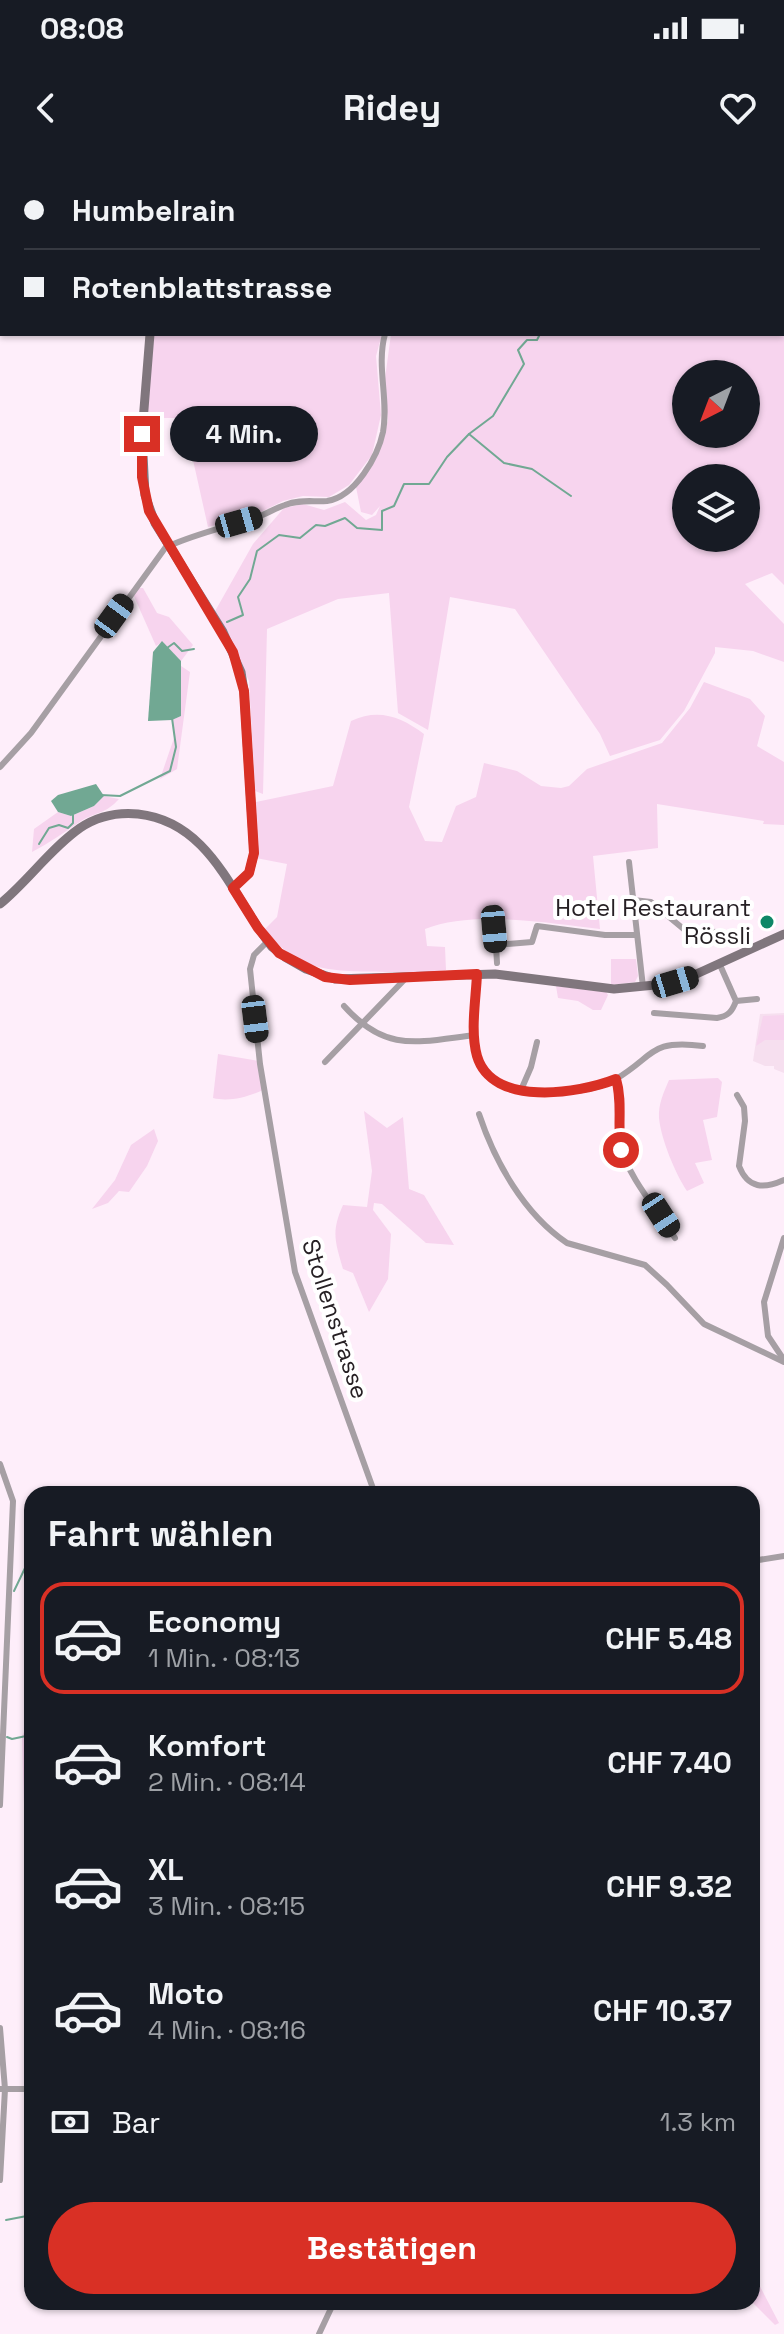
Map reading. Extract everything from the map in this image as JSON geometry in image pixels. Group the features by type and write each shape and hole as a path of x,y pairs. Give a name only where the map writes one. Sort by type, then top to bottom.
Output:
{"street":[{"path":"150,336 142,434 142,477 149,511 233,652 244,691 254,853 249,873 233,888"},
{"path":"0,767 31,733 88,650 168,545 260,516 287,504 304,500 330,501 351,488 375,453 384,429 380,366 385,336"},
{"path":"0,904 75,831 94,820 119,814 150,816 169,822 189,834 212,856 268,941 285,957 325,977 350,980 514,975 599,988 643,987 675,982 720,965 784,934"},
{"path":"629,862 643,987"},
{"path":"633,900 651,902 686,931 717,932"},
{"path":"496,945 532,942 537,926 605,935 637,935"},
{"path":"494,929 497,963"},
{"name":"Stollenstrasse","path":"268,941 254,955 250,969 259,1061 295,1272 372,1486"},
{"path":"720,965 736,1001"},
{"path":"477,974 476,1054 484,1073 497,1083 521,1090 569,1092 593,1089 616,1079 650,1051 684,1043 703,1046"},
{"path":"325,1062 406,978"},
{"path":"736,1001 757,999"},
{"path":"654,1013 717,1018 727,1016 736,1001"},
{"path":"344,1006 361,1024 392,1040 415,1042 475,1035"},
{"path":"521,1090 537,1042"},
{"path":"616,1079 620,1097 618,1131 621,1150 675,1238"},
{"path":"737,1095 744,1107 739,1166 743,1175 758,1186 768,1187 784,1180"},
{"path":"479,1114 486,1136 528,1209 556,1236 567,1243 645,1265 704,1324 784,1361"},
{"path":"784,1238 764,1302 768,1336 784,1361"},
{"path":"0,1464 13,1501 0,1805"},
{"path":"760,1560 784,1556"},
{"path":"0,2028 3,2089 0,2180"},
{"path":"3,2089 24,2089"},
{"path":"319,2334 330,2310"}],"shaded area":[{"path":"154,336 381,336 376,356 381,415 372,455 349,485 329,497 303,496 283,501 259,513 208,527 193,460 194,418 146,418"},
{"path":"391,336 784,336 784,585 772,573 745,584 784,624 784,662 753,651 715,647 715,653 684,711 660,740 610,756 600,734 515,609 450,597 428,730 398,713 389,593 338,599 267,629 263,794 255,791 249,681 214,613 253,544 284,508 303,504 324,510 345,502 366,520 376,515 380,506 372,515 361,512 356,487 377,457 388,421 384,386"},
{"path":"138,588 143,588 157,613 169,617 193,645 181,661 162,642 156,646 133,594"},
{"path":"162,641 181,661 181,716 172,720 148,721 153,652"},
{"path":"181,666 190,672 177,769 160,779 174,738 172,720 181,716"},
{"path":"704,682 750,699 765,716 757,746 784,762 784,825 763,824 764,821 657,804 658,848 593,856 600,929 488,919 444,923 425,929 427,946 445,947 446,970 418,972 337,970 306,963 291,955 265,929 277,917 287,864 256,858 256,802 333,786 351,721 371,715 389,716 424,734 409,807 425,841 442,842 456,806 476,797 484,763 517,771 541,786 569,786 587,769 662,743 690,708"},
{"path":"96,784 104,796 94,806 71,816 58,812 51,801 58,795"},
{"path":"104,796 119,799 109,808 81,821 32,852 34,829 58,812 71,816 94,806"},
{"path":"611,959 636,959 638,976 635,982 611,985"},
{"path":"556,986 606,992 608,995 601,1010 593,1010 578,1001 558,998"},
{"path":"784,1013 784,1073 774,1069 774,1066 753,1061 760,1014"},
{"path":"784,1015 784,1040 765,1040 756,1046 763,1016"},
{"path":"218,1054 259,1061 263,1090 238,1098 213,1098"},
{"path":"718,1078 722,1082 717,1117 703,1120 712,1160 695,1163 704,1183 687,1191 673,1166 663,1136 660,1103 669,1080"},
{"path":"364,1111 387,1128 403,1117 409,1189 424,1195 454,1245 426,1243 382,1204 374,1203 373,1210 391,1234 388,1279 369,1312 353,1273 343,1269 336,1237 343,1205 367,1207 372,1171"},
{"path":"154,1129 158,1141 147,1166 129,1192 119,1191 108,1203 92,1209 115,1180 131,1145"},
{"path":"24,1732 24,1805 22,1736"},
{"path":"760,2286 779,2323 775,2325 760,2310"}],"waterway":[{"path":"227,622 243,615 238,597 250,579 257,551 279,535 300,538 316,525 325,526 345,518 357,528 382,530 382,511 394,506 404,484 429,484 447,457 469,434 493,416 524,364 518,350 527,340 537,340 539,336"},
{"path":"469,434 504,463 532,469 571,496"},
{"path":"167,648 174,643 182,651 194,649"},
{"path":"101,795 120,796 170,771 176,747 172,718"},
{"path":"39,844 49,828 59,825 68,828 73,823 73,815"},
{"path":"14,1591 24,1570"},
{"path":"7,1737 24,1736"},
{"path":"6,2220 24,2217"}],"place":[{"name":"Hotel Restaurant Rössli","path":"767,922"}],"route":[{"path":"142,434 142,477 149,511 223,632 241,672 254,853 249,873 233,888 258,928 279,953 325,977 350,980 477,974 476,1054 484,1073 514,1090 569,1092 593,1089 616,1079 620,1097 618,1131 621,1150"}]}
